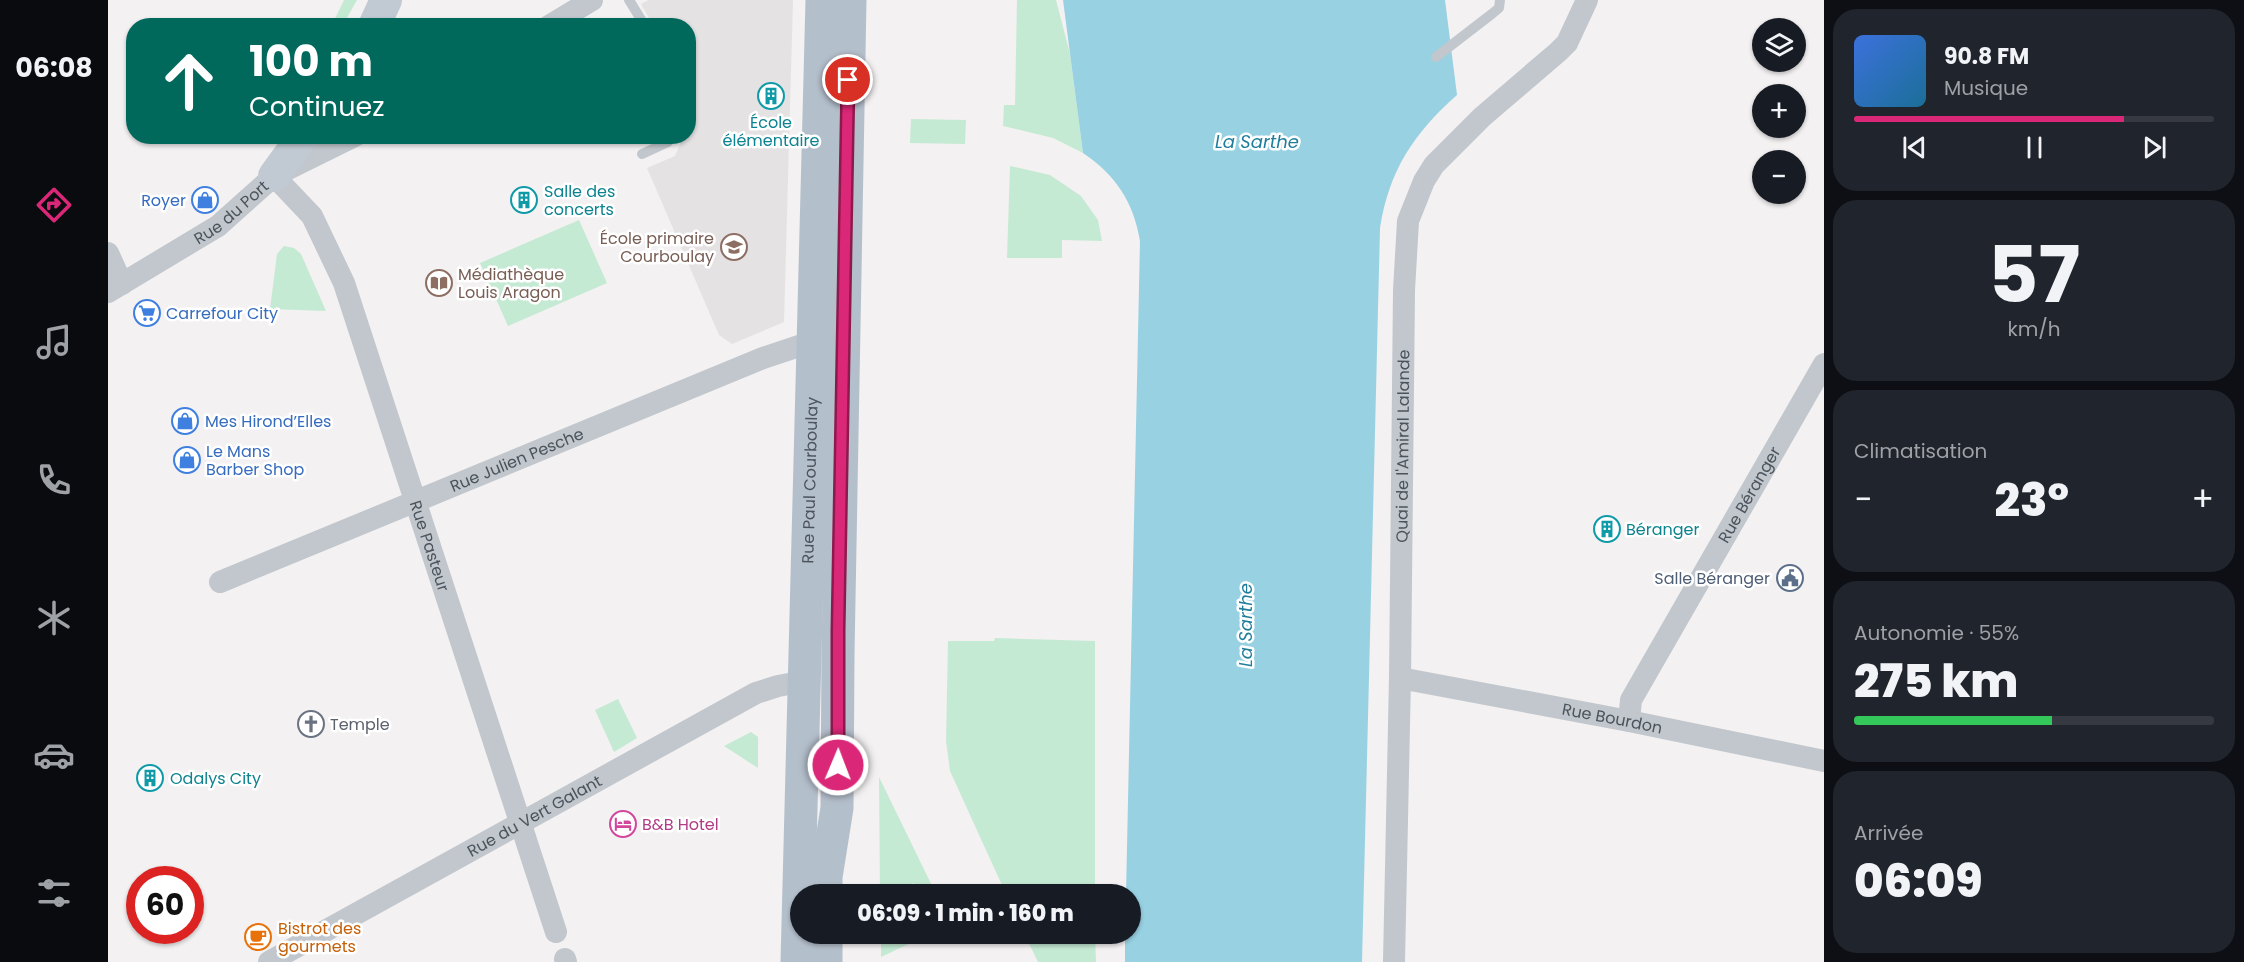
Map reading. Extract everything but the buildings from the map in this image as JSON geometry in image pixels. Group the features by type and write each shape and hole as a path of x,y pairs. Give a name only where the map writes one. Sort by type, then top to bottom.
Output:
{"main road":[{"path":"378,18 386,0"},
{"name":"Rue Paul Courboulay","path":"797,962 822,0"},
{"name":"Rue Paul Courboulay","path":"826,884 837,808 850,0"},
{"path":"274,176 297,144"},
{"path":"805,681 839,681"},
{"path":"826,944 826,962"}],"street":[{"path":"562,18 592,0"},
{"name":"Quai de l'Amiral Lalande","path":"1394,962 1404,290 1408,221 1424,181 1434,165 1482,117 1567,43 1586,0"},
{"name":"Rue du Port","path":"115,288 218,226 274,176 339,144"},
{"name":"Rue Pasteur","path":"274,176 312,216 344,283 556,932"},
{"path":"108,253 115,288"},
{"name":"Rue Julien Pesche","path":"220,582 763,358 814,341"},
{"name":"Rue Béranger","path":"1629,721 1631,700 1824,364"},
{"name":"Rue Bourdon","path":"1400,678 1824,761"},
{"name":"Rue du Vert Galant","path":"269,962 756,693 805,681"}],"lane":[{"path":"629,0 640,18"},
{"path":"1436,57 1494,13 1500,0"},
{"path":"642,154 664,144"}],"shaded area":[{"name":"École primaire Courboulay","path":"649,0 793,0 784,322 732,344 719,335 647,168 675,156 680,144 696,144 696,18 649,18 641,4"}],"green space":[{"path":"344,0 357,0 347,18 335,18"},
{"path":"1017,0 1056,0 1070,54 1083,153 1053,138 1003,126 1004,105 1015,105"},
{"path":"911,119 966,120 965,144 910,143"},
{"path":"1010,166 1050,175 1081,196 1098,220 1102,241 1062,240 1062,258 1007,258"},
{"path":"579,220 607,283 508,326 480,263"},
{"path":"284,246 294,248 301,254 326,311 270,309 277,254"},
{"path":"995,638 1095,641 1095,884 1001,884 950,771 946,741 948,641 994,641"},
{"path":"618,699 637,738 614,752 595,710"},
{"path":"751,732 758,737 758,768 724,746"},
{"path":"879,777 931,884 880,884"},
{"path":"881,944 909,944 881,957"},
{"path":"1029,944 1095,944 1096,962 1038,962"}],"water":[{"name":"La Sarthe","path":"1063,0 1445,0 1457,95 1428,124 1405,155 1390,189 1380,228 1362,962 1125,962 1125,944 1141,944 1141,884 1126,884 1140,241 1133,214 1122,191 1105,171 1083,153"}],"place":[{"name":"École élémentaire","path":"771,96"},
{"name":"Royer","path":"205,200"},
{"name":"Salle des concerts","path":"524,200"},
{"name":"École primaire Courboulay","path":"734,247"},
{"name":"Médiathèque Louis Aragon","path":"439,283"},
{"name":"Carrefour City","path":"147,313"},
{"name":"Mes Hirond’Elles","path":"185,421"},
{"name":"Le Mans Barber Shop","path":"187,460"},
{"name":"Béranger","path":"1607,529"},
{"name":"Salle Béranger","path":"1790,578"},
{"name":"Temple","path":"311,724"},
{"name":"Odalys City","path":"150,778"},
{"name":"B&B Hotel","path":"623,824"},
{"name":"Bistrot des gourmets","path":"258,937"}],"route":[{"path":"838,765 838,631 848,80"}]}
